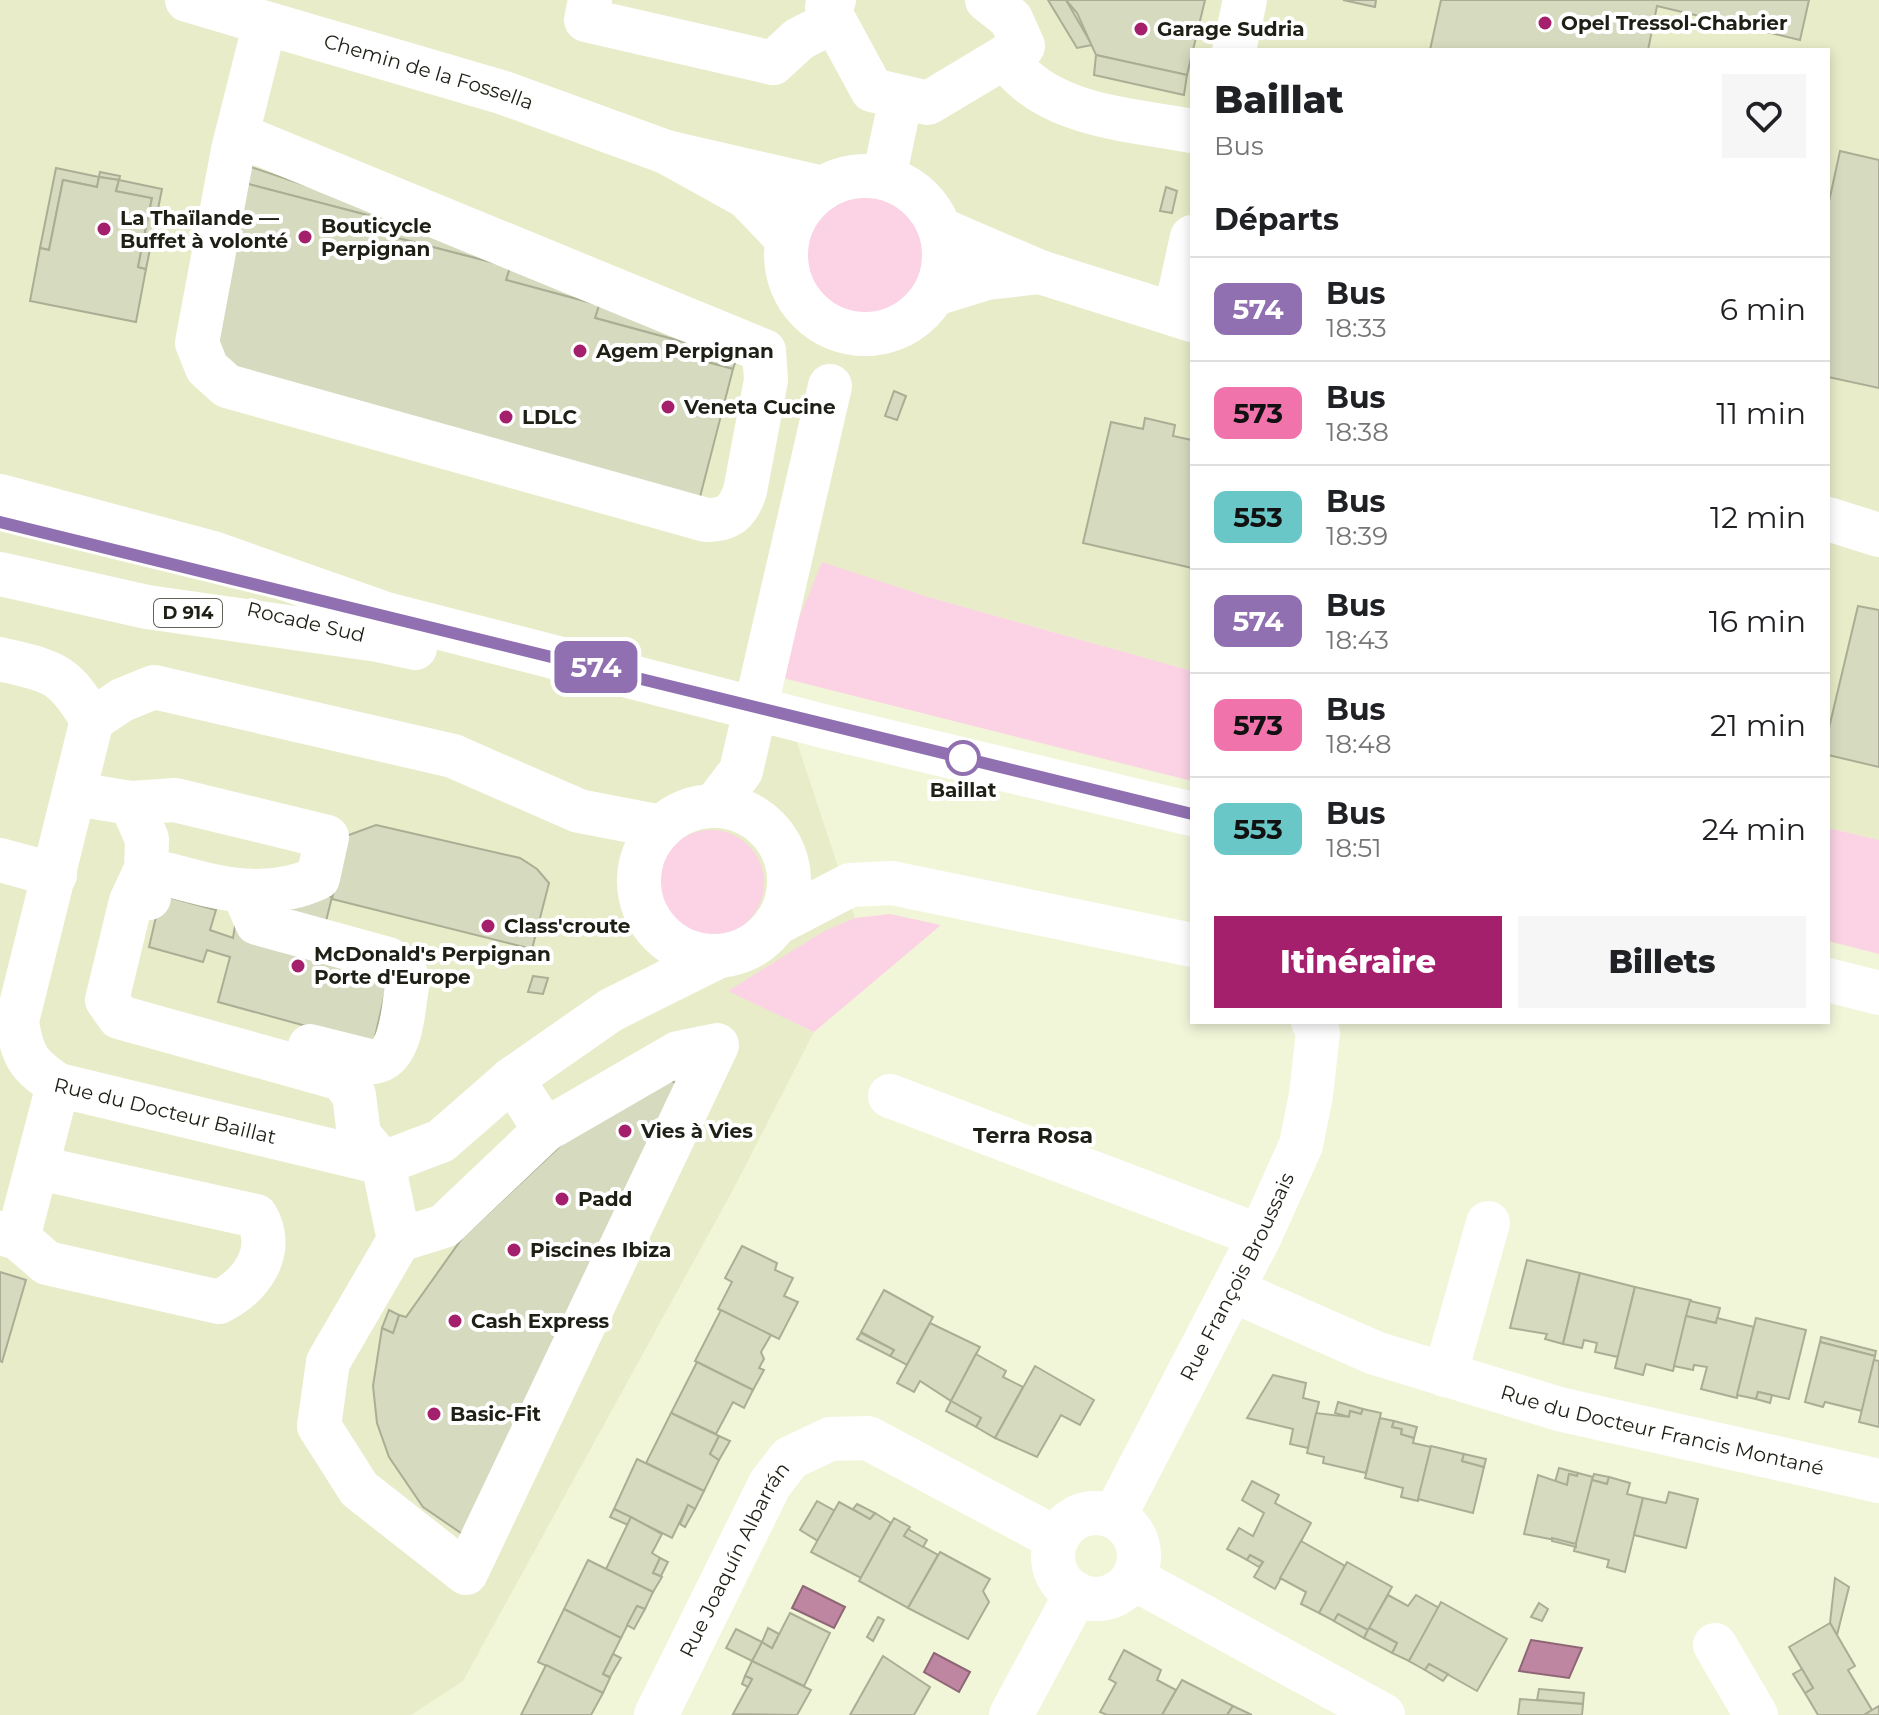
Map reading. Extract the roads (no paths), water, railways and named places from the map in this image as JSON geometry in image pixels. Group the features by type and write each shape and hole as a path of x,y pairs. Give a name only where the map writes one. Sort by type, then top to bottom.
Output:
{"street":[{"name":"Chemin de la Fossella","path":"187,0 504,93 666,152 823,188"},
{"path":"590,0 586,20 773,63 834,10 872,90 928,103 1023,46 1011,19 996,3"},
{"path":"1234,48 1245,0"},
{"path":"251,140 764,351 725,484 730,494 739,495 745,491 739,508 723,520 706,520 227,386 207,368 197,343 278,27"},
{"path":"1005,57 1019,77 1059,103 1190,131"},
{"path":"884,178 901,98"},
{"name":"Chemin de la Fossella","path":"666,152 747,197 787,239"},
{"path":"869,175 884,178 914,191 930,208 942,230 943,274 935,294 917,315 895,329 849,333 829,326 799,299 789,280 787,239 807,201 823,188 845,178 869,175"},
{"path":"942,230 1040,272 1183,317 1190,255"},
{"path":"935,294 987,278 1040,272"},
{"path":"813,314 830,386"},
{"path":"715,805 741,771 830,386 869,333"},
{"name":"D 914","path":"0,496 213,553 382,627"},
{"path":"1830,520 1879,535"},
{"name":"Rocade Sud","path":"0,522 382,627"},
{"name":"Rocade Sud","path":"0,549 382,627"},
{"name":"D 914","path":"0,574 147,607 382,627 830,738 1190,836"},
{"path":"0,659 54,672 75,691 92,720 122,700 154,687 453,756 579,811 662,827"},
{"name":"Rue du Docteur Baillat","path":"92,720 17,1021 21,1051 37,1071 58,1085 383,1163"},
{"name":"D 914","path":"830,738 1190,814"},
{"path":"741,771 757,819"},
{"path":"75,794 131,803 175,800 327,837 318,878 292,890 244,893 146,869"},
{"path":"131,803 147,839 149,902 131,980 135,998 149,1007 374,1062 384,1060 394,1052 408,980 404,970 388,959 257,923 244,893"},
{"path":"719,956 680,948 664,938 651,922 641,899 639,874 646,848 662,827 687,811 715,805 737,809 757,819 773,833 784,852 789,876 787,900 777,923"},
{"path":"579,811 639,874"},
{"path":"784,852 850,885"},
{"path":"0,860 55,875"},
{"path":"146,869 131,901 107,1000 119,1017 342,1079 354,1095 359,1135 383,1163 399,1240 328,1362 319,1426 359,1489 466,1573 717,1045 678,1053 545,1130 444,1226 399,1240"},
{"path":"383,1163 441,1141 512,1079 611,1010 719,956 742,951 762,939 777,923 850,885 892,883 1190,945"},
{"path":"611,1010 638,974 651,922"},
{"path":"1830,981 1879,993"},
{"name":"Rue François Broussais","path":"1114,1517 1260,1236 1301,1145 1311,1095 1318,1032 1314,1024"},
{"path":"512,1079 545,1130"},
{"path":"39,1168 256,1216 264,1229 263,1251 253,1278 236,1293 219,1302 47,1263 9,1236 39,1168 58,1085"},
{"path":"890,1096 1260,1236"},
{"path":"1445,1375 1488,1223"},
{"name":"Rue du Docteur Francis Montané","path":"1232,1290 1375,1353 1559,1409 1879,1481"},
{"name":"Rue Joaquín Albarrán","path":"656,1715 770,1484 790,1458 830,1439 868,1438 1057,1539"},
{"path":"1087,1514 1114,1517 1126,1525 1139,1551 1133,1578 1125,1589 1102,1599 1076,1594 1058,1577 1054,1564 1057,1539 1074,1519 1087,1514"},
{"path":"1133,1578 1383,1715"},
{"path":"1011,1715 1076,1594"},
{"path":"1715,1645 1756,1715"}],"place":[{"name":"Opel Tressol-Chabrier","path":"1545,23"},
{"name":"Garage Sudria","path":"1141,29"},
{"name":"La Thaïlande — Buffet à volonté","path":"104,229"},
{"name":"Bouticycle Perpignan","path":"305,237"},
{"name":"Agem Perpignan","path":"580,351"},
{"name":"Veneta Cucine","path":"668,407"},
{"name":"LDLC","path":"506,417"},
{"name":"Baillat","path":"963,758"},
{"name":"Class'croute","path":"488,926"},
{"name":"McDonald's Perpignan Porte d'Europe","path":"298,966"},
{"name":"Vies à Vies","path":"625,1131"},
{"name":"Padd","path":"562,1199"},
{"name":"Piscines Ibiza","path":"514,1250"},
{"name":"Cash Express","path":"455,1321"},
{"name":"Basic-Fit","path":"434,1414"}],"district":[{"name":"Terra Rosa","path":"1033,1135"}]}
